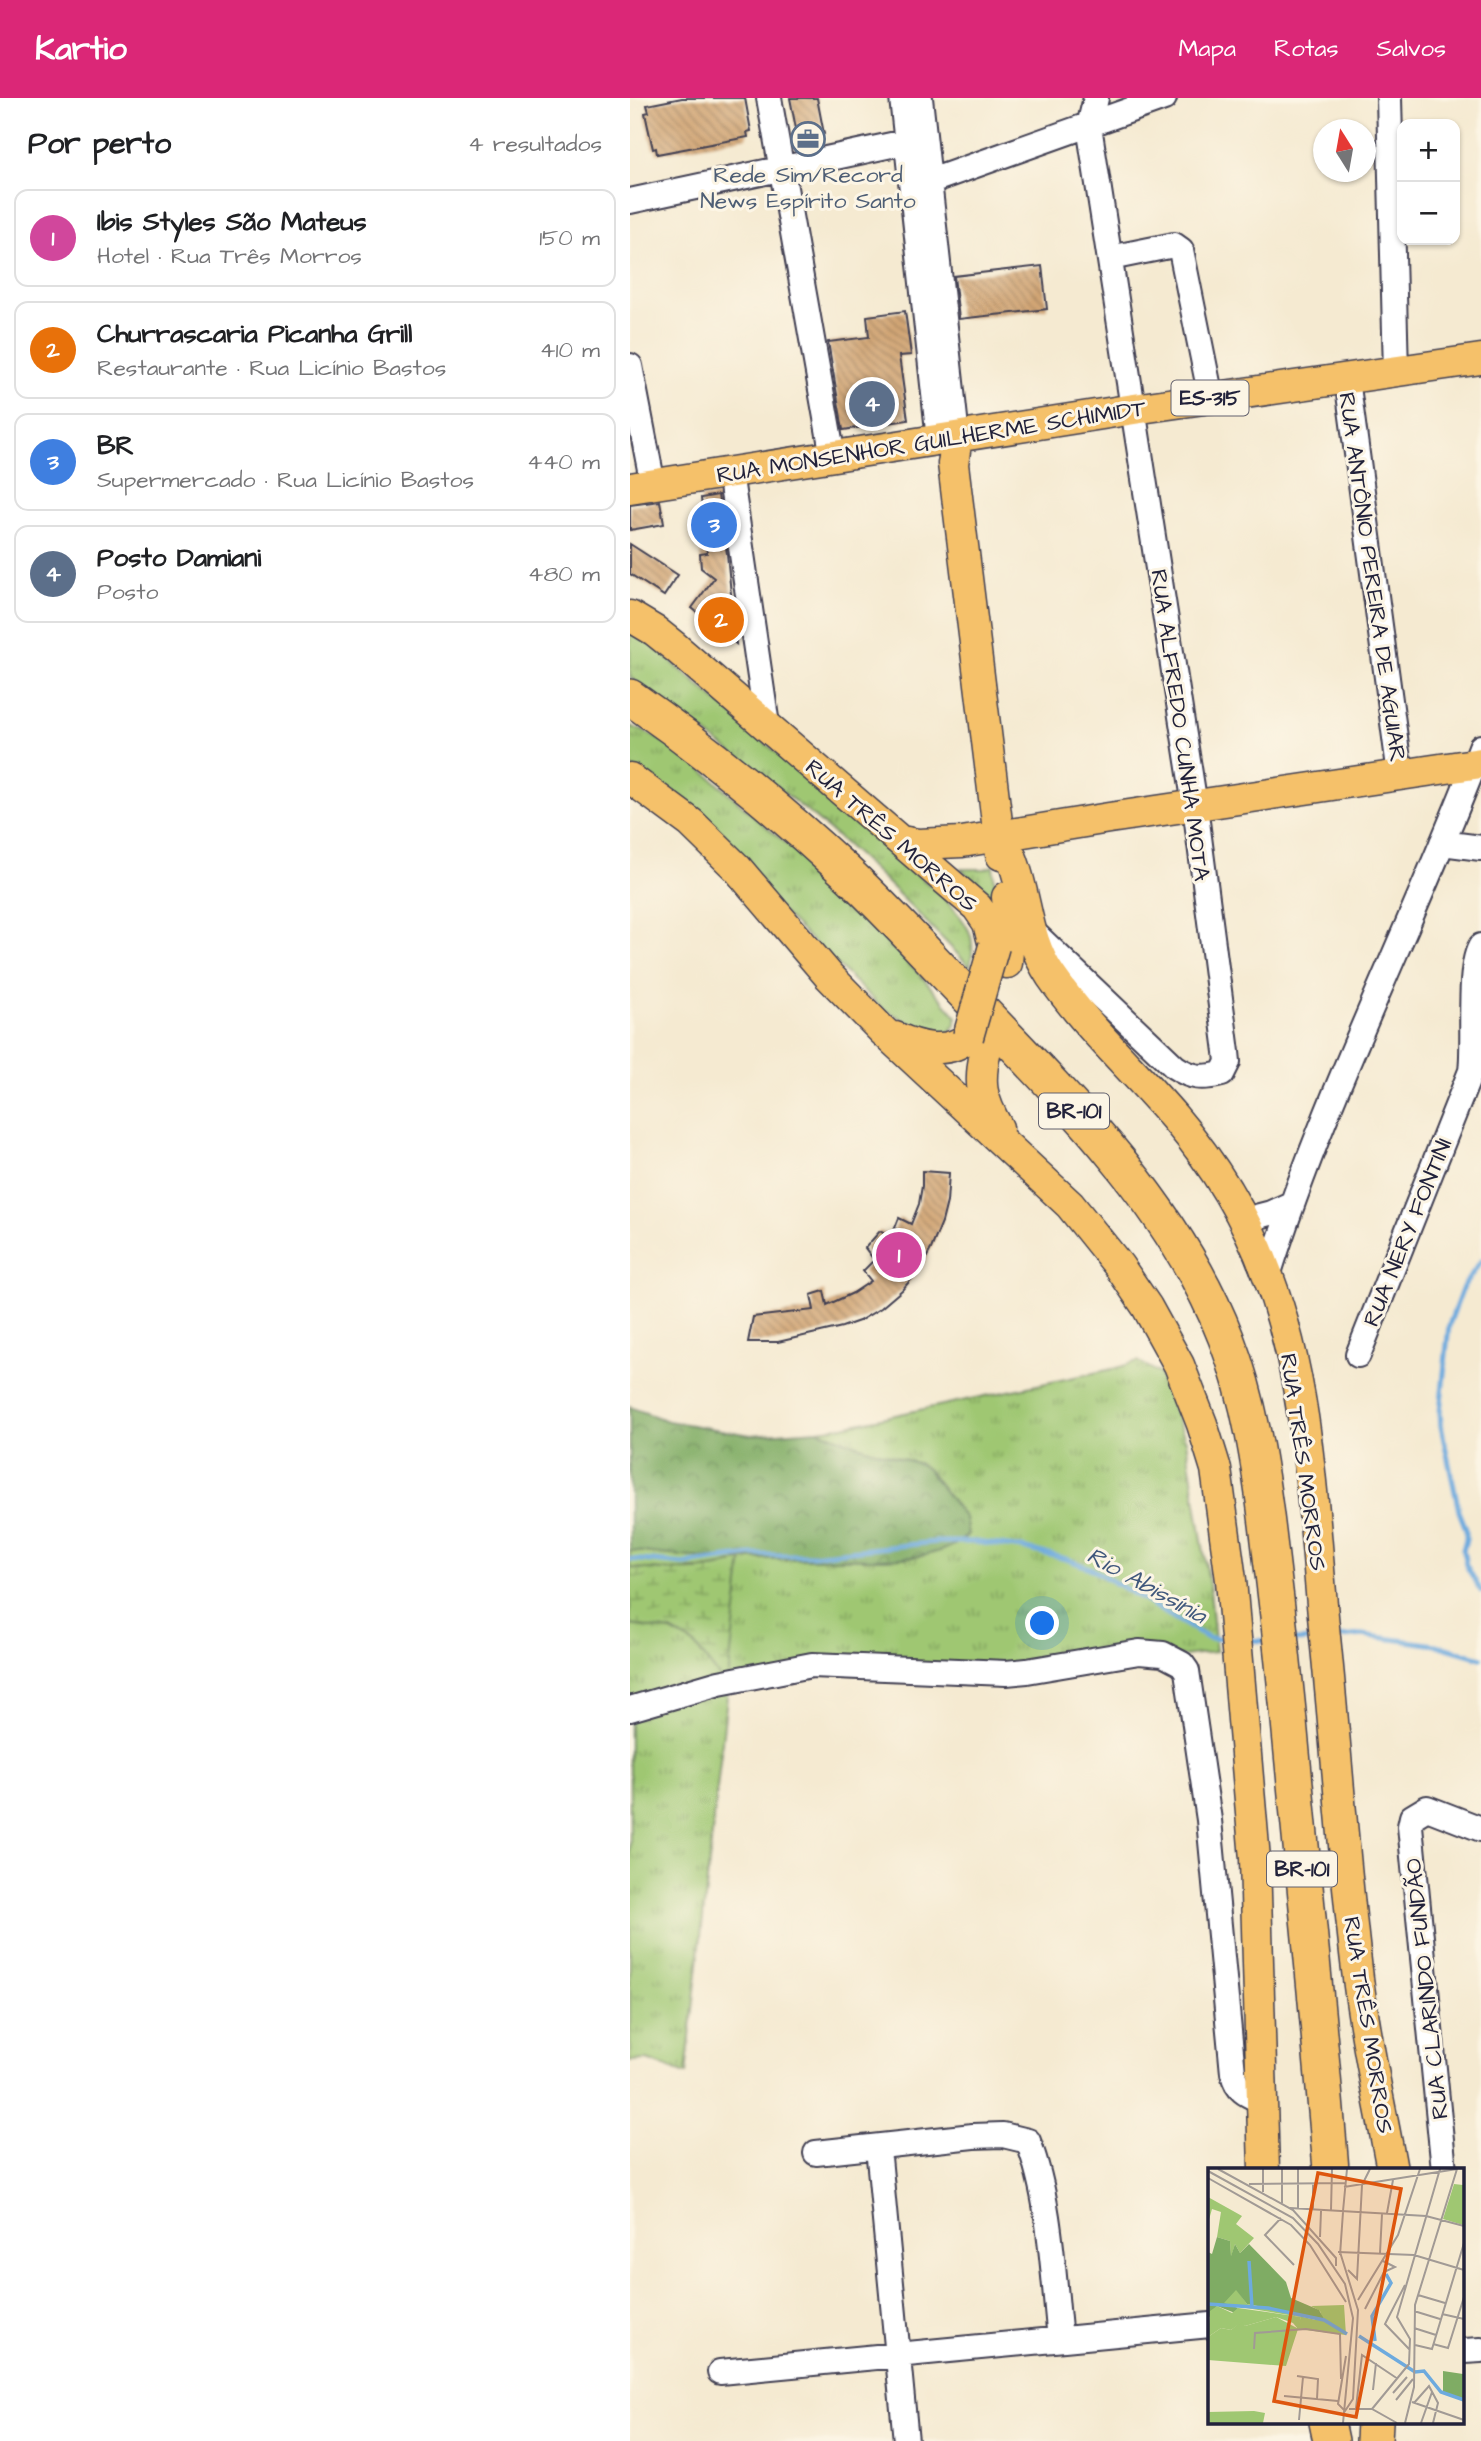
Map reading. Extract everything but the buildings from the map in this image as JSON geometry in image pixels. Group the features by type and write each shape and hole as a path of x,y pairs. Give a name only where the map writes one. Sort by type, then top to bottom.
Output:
{"highway":[{"name":"BR-101","path":"630,697 676,729 757,793 849,874 1007,1037 1108,1148 1152,1204 1206,1293 1226,1336 1243,1388 1260,1465 1284,1673 1321,2064 1311,2132 1328,2165"},
{"path":"630,716 676,729"}],"main road":[{"name":"RUA MONSENHOR GUILHERME SCHIMIDT","path":"642,487 833,457 949,447 1134,409 1481,359"},
{"path":"949,447 1010,926 977,1043 985,1103 1009,1148"},
{"name":"RUA TRÊS MORROS","path":"630,616 665,639 977,907 988,923 1000,955"},
{"path":"901,841 939,845 1400,775 1479,758"},
{"path":"630,778 691,823 737,868 829,976 1070,1205 1119,1266 1147,1307 1179,1365 1216,1469 1231,1580 1255,1859 1264,2168"},
{"name":"RUA TRÊS MORROS","path":"1000,836 1013,861 1029,929 1040,958 1095,1032 1174,1117 1209,1163 1244,1220 1268,1276 1285,1331 1306,1443 1359,1988 1392,2168"},
{"path":"883,1030 927,1049 977,1043"}],"street":[{"path":"769,98 833,457"},
{"path":"902,98 916,140"},
{"path":"920,98 916,140 949,447"},
{"path":"1089,126 1096,98"},
{"path":"921,185 1164,98"},
{"path":"1389,98 1396,372"},
{"name":"RUA ALFREDO CUNHA MOTA","path":"1029,929 1175,1068 1190,1077 1222,1074 1228,1062 1227,1052 1195,806 1089,126"},
{"path":"630,201 916,140"},
{"path":"921,185 926,317 949,447"},
{"path":"1110,258 1174,245 1181,250 1211,398"},
{"path":"630,366 642,487"},
{"name":"RUA ANTÔNIO PEREIRA DE AGUIAR","path":"1347,379 1400,775"},
{"path":"730,472 767,725"},
{"path":"1268,1276 1291,1204 1368,1013 1479,758"},
{"path":"1442,843 1481,848"},
{"name":"RUA NERY FONTINI","path":"1358,1354 1471,1071 1474,1052 1473,978 1481,946"},
{"path":"1244,1220 1291,1204"},
{"path":"630,1709 719,1683 811,1665 1006,1673 1139,1652 1163,1654 1182,1664 1190,1679 1203,1772 1235,2084 1240,2091 1264,2102"},
{"name":"RUA CLARINDO FUNDÃO","path":"1444,2168 1410,1826 1412,1817 1426,1808 1435,1809 1481,1829"},
{"path":"816,2153 973,2136 1003,2135 1028,2141 1038,2166 1044,2200 1060,2339"},
{"path":"878,2147 906,2441"},
{"path":"720,2372 1208,2325"}],"green space":[{"path":"630,626 942,896 968,928 972,945 970,967 841,840 750,767 630,677"},
{"path":"630,726 665,742 697,765 836,887 898,950 957,1017 949,1032 940,1035 925,1031 882,1008 630,766"},
{"path":"993,866 999,920 979,885 961,869 985,869"},
{"path":"1138,1361 1159,1373 1186,1441 1210,1590 1216,1652 1077,1669 812,1674 728,1687 686,2074 647,2060 630,2061 630,1625 671,1631 694,1644 727,1686 741,1560 725,1568 630,1568 630,1550 741,1559 852,1559 926,1555 938,1484 914,1463 817,1430 1117,1368"},
{"path":"630,1407 668,1421 751,1435 817,1430 920,1464 928,1470 965,1518 968,1534 954,1545 937,1552 890,1559 729,1559 630,1550"},
{"path":"742,1559 727,1687 694,1644 671,1631 630,1625 630,1568 702,1569"}],"waterway":[{"path":"1481,1261 1463,1287 1449,1325 1440,1412 1459,1511 1466,1529 1463,1550 1466,1565 1481,1591"},
{"name":"Rio Abissínia","path":"630,1559 684,1564 751,1555 812,1555 936,1542 975,1542 1023,1548 1090,1568 1208,1638 1226,1639"},
{"name":"Rio Abissínia","path":"1333,1638 1362,1635 1436,1645 1481,1658"},
{"name":"Rio Abissínia","path":"1246,1640 1268,1641"},
{"name":"Rio Abissínia","path":"1291,1641 1317,1640"}],"place":[{"name":"Rede Sim/Record News Espírito Santo","path":"808,139"},
{"name":"Posto Damiani","path":"872,404"},
{"name":"BR","path":"714,525"},
{"name":"Churrascaria Picanha Grill","path":"721,620"},
{"name":"Ibis Styles São Mateus","path":"899,1255"}]}
